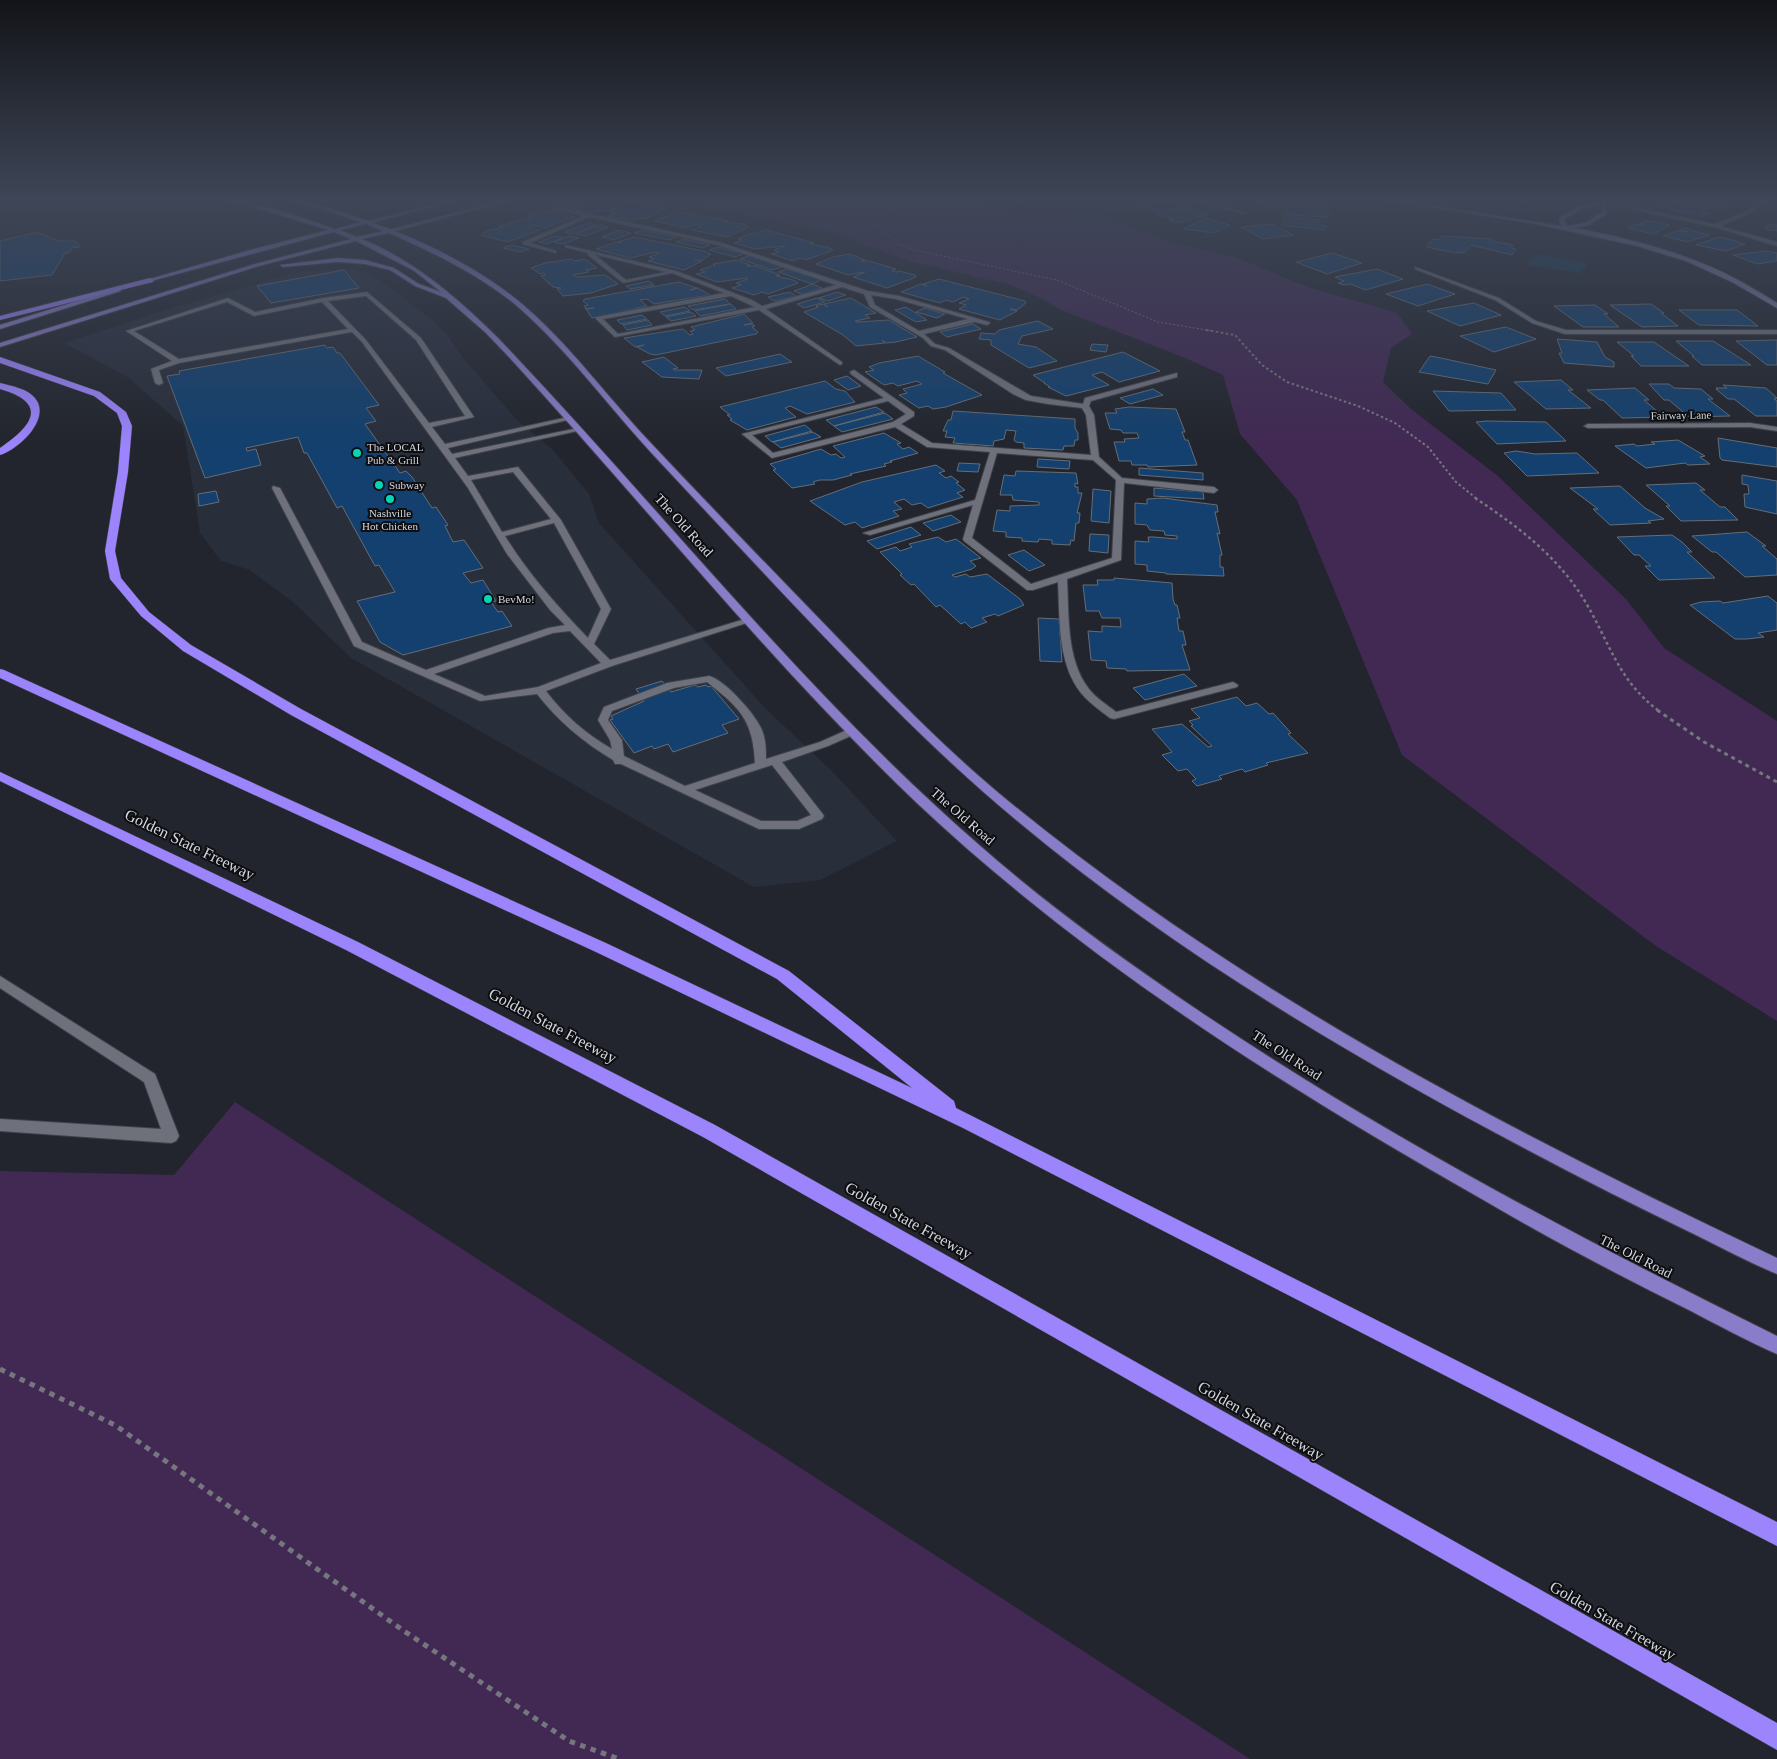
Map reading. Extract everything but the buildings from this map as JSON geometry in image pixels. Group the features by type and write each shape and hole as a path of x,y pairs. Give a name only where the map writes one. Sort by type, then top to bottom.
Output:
{"highway":[{"path":"0,318 146,281"},
{"path":"0,360 97,394 120,412 127,426 123,472 110,551 116,579 145,614 187,648 296,712 783,975 969,1123"},
{"path":"0,386 27,396 35,404 37,412 35,422 28,432 0,452"},
{"path":"0,673 602,948 969,1123 1777,1534"},
{"name":"Golden State Freeway","path":"0,776 352,946 709,1131 1777,1737"}],"main road":[{"path":"0,327 147,281"},
{"path":"0,345 205,281"},
{"path":"169,292 224,281"},
{"path":"414,281 451,299"},
{"name":"The Old Road","path":"432,281 496,340 748,621 851,732 908,789 1030,894 1141,978 1288,1076 1434,1164 1588,1250 1777,1345"},
{"name":"The Old Road","path":"487,281 524,309 638,433 908,716 953,759 1049,840 1208,954 1285,1004 1390,1067 1518,1138 1677,1220 1777,1266"}],"street":[{"path":"698,281 762,308 840,364"},
{"path":"834,281 867,293 897,297 987,323"},
{"path":"1451,281 1497,299 1534,322 1565,332 1777,332"},
{"path":"1736,281 1777,306"},
{"path":"731,294 598,318 617,336 806,298 843,284"},
{"path":"867,293 872,306 918,333 933,345 947,348 1016,392 1029,398 1086,406"},
{"path":"178,361 129,331 228,300 254,314 323,300 367,294 419,339 470,417 427,426"},
{"path":"323,300 353,330 443,447 466,479 510,552 553,608 590,643 608,664"},
{"path":"918,333 975,320"},
{"path":"159,384 155,369 178,361 353,330"},
{"path":"854,372 891,398 911,414 896,424 772,456 746,434 891,398"},
{"path":"1094,458 1090,415 1086,406 1088,400 1174,375"},
{"path":"443,447 568,419"},
{"path":"896,424 930,445 1094,458 1110,469 1120,480 1214,490"},
{"name":"Fairway Lane","path":"1588,426 1750,425 1776,429"},
{"path":"450,457 578,430"},
{"path":"994,451 967,539 1030,588 1116,560 1120,480"},
{"path":"466,479 515,469 557,520 606,609 590,643"},
{"path":"276,488 358,644 484,699 540,690 608,664 748,621"},
{"path":"867,533 978,501"},
{"path":"500,535 557,520"},
{"path":"1062,578 1069,654 1073,673 1085,691 1114,716 1234,686"},
{"path":"423,674 552,630 574,627"},
{"path":"619,760 616,740 603,720 608,710 625,702 687,682 710,678 754,724 760,746 761,765"},
{"path":"540,690 553,710 619,760 759,825 799,825 818,816 776,760"},
{"path":"684,790 776,760 851,732"},
{"path":"0,981 150,1078 171,1136 0,1125"}],"path":[{"path":"1060,281 1158,322 1235,335 1241,344 1275,375 1294,386 1369,410 1407,431 1424,444 1461,488 1517,526 1550,559 1583,597 1622,675 1639,694 1662,714 1708,744 1777,782"},
{"path":"0,1369 115,1424 404,1631 569,1741 619,1759"}],"shaded area":[{"path":"266,281 380,281 384,283 431,319 448,336 461,355 515,418 553,450 589,494 599,523 767,710 830,769 897,841 820,880 754,887 351,658 293,602 250,570 221,561 200,533 183,426 129,378 64,343 172,308"},
{"path":"995,281 1294,281 1397,313 1412,334 1391,348 1383,382 1411,409 1498,476 1626,599 1664,648 1777,721 1777,1021 1656,946 1402,755 1297,500 1240,434 1223,375 1183,357 1059,309 1041,298 1008,284"},
{"path":"235,1102 1250,1759 0,1759 0,1171 174,1175"}],"place":[{"name":"The LOCAL Pub & Grill","path":"357,453"},
{"name":"Subway","path":"379,485"},
{"name":"Nashville Hot Chicken","path":"390,499"},
{"name":"BevMo!","path":"488,599"}]}
